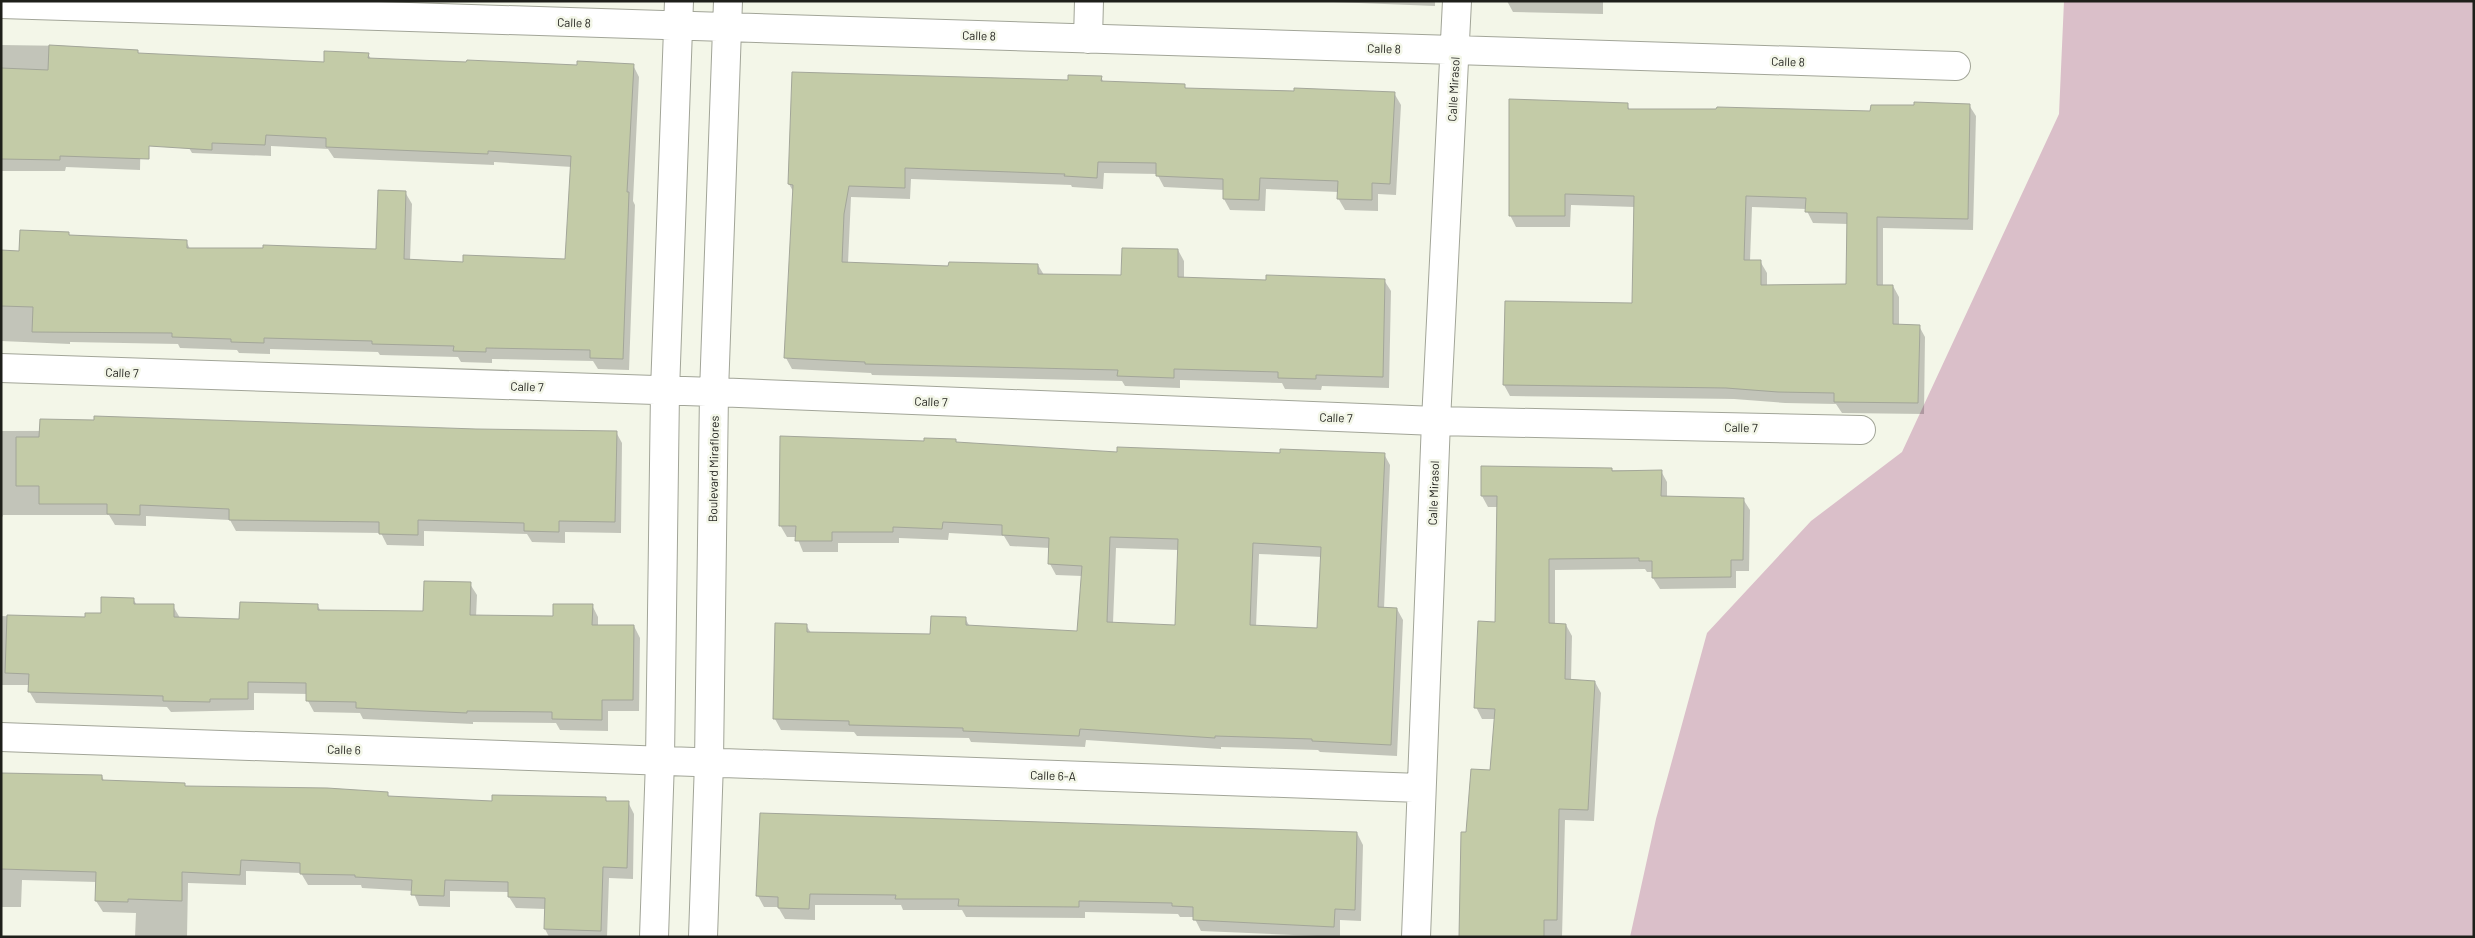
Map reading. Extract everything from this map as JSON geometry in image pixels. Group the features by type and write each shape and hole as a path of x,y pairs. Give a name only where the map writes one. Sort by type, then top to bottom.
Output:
{"street":[{"path":"1088,39 1089,1"},
{"name":"Calle Mirasol","path":"1416,937 1420,788 1456,1"},
{"name":"Calle 8","path":"1,4 728,14 1088,39 1956,66"},
{"name":"Boulevard Miraflores","path":"679,13 665,391 685,761 704,937"},
{"name":"Boulevard Miraflores","path":"654,937 685,761 714,392 728,14"},
{"name":"Calle 7","path":"1,368 714,392 1436,421 1861,430"},
{"name":"Calle 6","path":"1,736 685,761"},
{"name":"Calle 6-A","path":"685,761 1420,788"}],"shaded area":[{"path":"2064,1 2474,1 2474,937 1630,937 1656,819 1707,633 1811,521 1902,452 2059,114"}],"building":[{"path":"49,45 138,50 138,53 324,62 324,51 369,53 368,58 577,65 577,61 634,64 627,192 629,192 623,359 590,358 590,350 486,348 486,352 453,351 454,346 372,344 372,341 264,338 264,343 231,342 231,339 172,337 172,333 32,332 33,307 1,306 1,250 19,251 20,230 69,232 69,235 187,240 187,248 263,248 263,245 376,249 378,190 406,191 404,259 463,262 463,255 565,259 571,156 488,151 488,154 326,147 326,138 266,135 265,145 212,143 212,150 149,146 149,159 60,156 60,160 1,159 1,68 48,70"},
{"path":"792,72 1068,80 1068,75 1102,76 1101,81 1185,84 1185,88 1294,91 1294,88 1395,92 1390,184 1372,183 1372,200 1337,199 1338,181 1260,178 1259,200 1223,199 1223,179 1156,176 1156,163 1098,162 1097,178 1064,176 1065,174 905,168 905,188 849,186 844,214 842,262 948,266 949,262 1038,264 1038,274 1121,275 1122,248 1178,249 1178,277 1266,280 1266,275 1385,279 1383,377 1316,375 1316,379 1278,378 1278,372 1174,369 1174,378 1117,376 1118,370 865,364 865,362 784,358 793,185 788,184"},
{"path":"1509,99 1628,103 1628,109 1716,109 1717,107 1870,111 1871,105 1914,105 1914,102 1970,104 1968,219 1877,217 1877,285 1893,285 1893,324 1920,325 1918,403 1834,402 1834,393 1778,392 1726,388 1503,385 1505,301 1632,303 1634,196 1565,194 1565,216 1509,216","holes":["1746,196 1806,198 1805,212 1847,213 1846,284 1761,285 1761,260 1744,260"]},
{"path":"94,416 476,429 617,431 615,522 559,521 559,532 524,531 524,523 418,520 418,535 379,534 379,522 229,520 229,509 140,505 140,515 107,514 107,504 39,504 39,486 16,486 16,437 39,437 40,419 94,420"},
{"path":"780,436 924,441 924,438 956,439 956,442 1117,452 1117,447 1280,453 1280,449 1385,453 1378,607 1397,608 1391,745 1312,741 1312,739 1215,736 1215,738 1080,729 1079,736 963,731 963,728 849,725 849,721 773,719 775,623 807,624 807,632 930,634 931,616 966,617 966,625 1077,631 1082,566 1048,564 1049,538 1002,535 1002,525 943,522 942,529 893,527 893,532 832,532 832,541 795,541 796,526 779,526","holes":["1110,537 1178,539 1175,625 1107,622","1253,543 1321,547 1317,628 1250,625"]},
{"path":"1481,466 1612,468 1612,471 1662,470 1661,496 1744,498 1743,560 1731,560 1731,577 1652,578 1652,561 1639,561 1639,558 1549,559 1549,623 1566,624 1565,679 1595,681 1588,810 1559,809 1557,920 1544,920 1544,937 1459,937 1461,832 1466,832 1471,769 1490,770 1495,709 1474,708 1478,621 1495,622 1497,496 1481,496"},
{"path":"424,581 471,582 470,615 553,616 553,604 593,604 592,625 634,625 633,700 602,700 602,720 552,719 552,712 467,711 467,713 356,708 356,702 306,701 306,683 248,682 248,699 210,699 210,702 163,701 163,696 28,692 29,674 5,673 7,615 85,617 85,613 101,613 101,597 134,598 134,604 174,604 174,617 239,619 240,602 318,604 318,610 423,611"},
{"path":"1,773 102,775 102,780 185,783 185,786 327,788 388,792 388,796 492,801 492,795 606,797 606,801 629,801 627,868 603,867 601,931 544,929 545,898 508,897 508,882 445,880 444,896 411,895 412,880 355,877 355,875 300,874 300,863 241,860 240,875 182,872 182,901 128,899 128,902 95,901 96,872 1,869"},
{"path":"760,813 1357,832 1355,910 1335,909 1334,927 1193,920 1193,907 1172,906 1172,903 1079,901 1079,907 958,906 959,899 895,899 896,895 810,894 809,909 778,908 778,897 756,896"}]}
